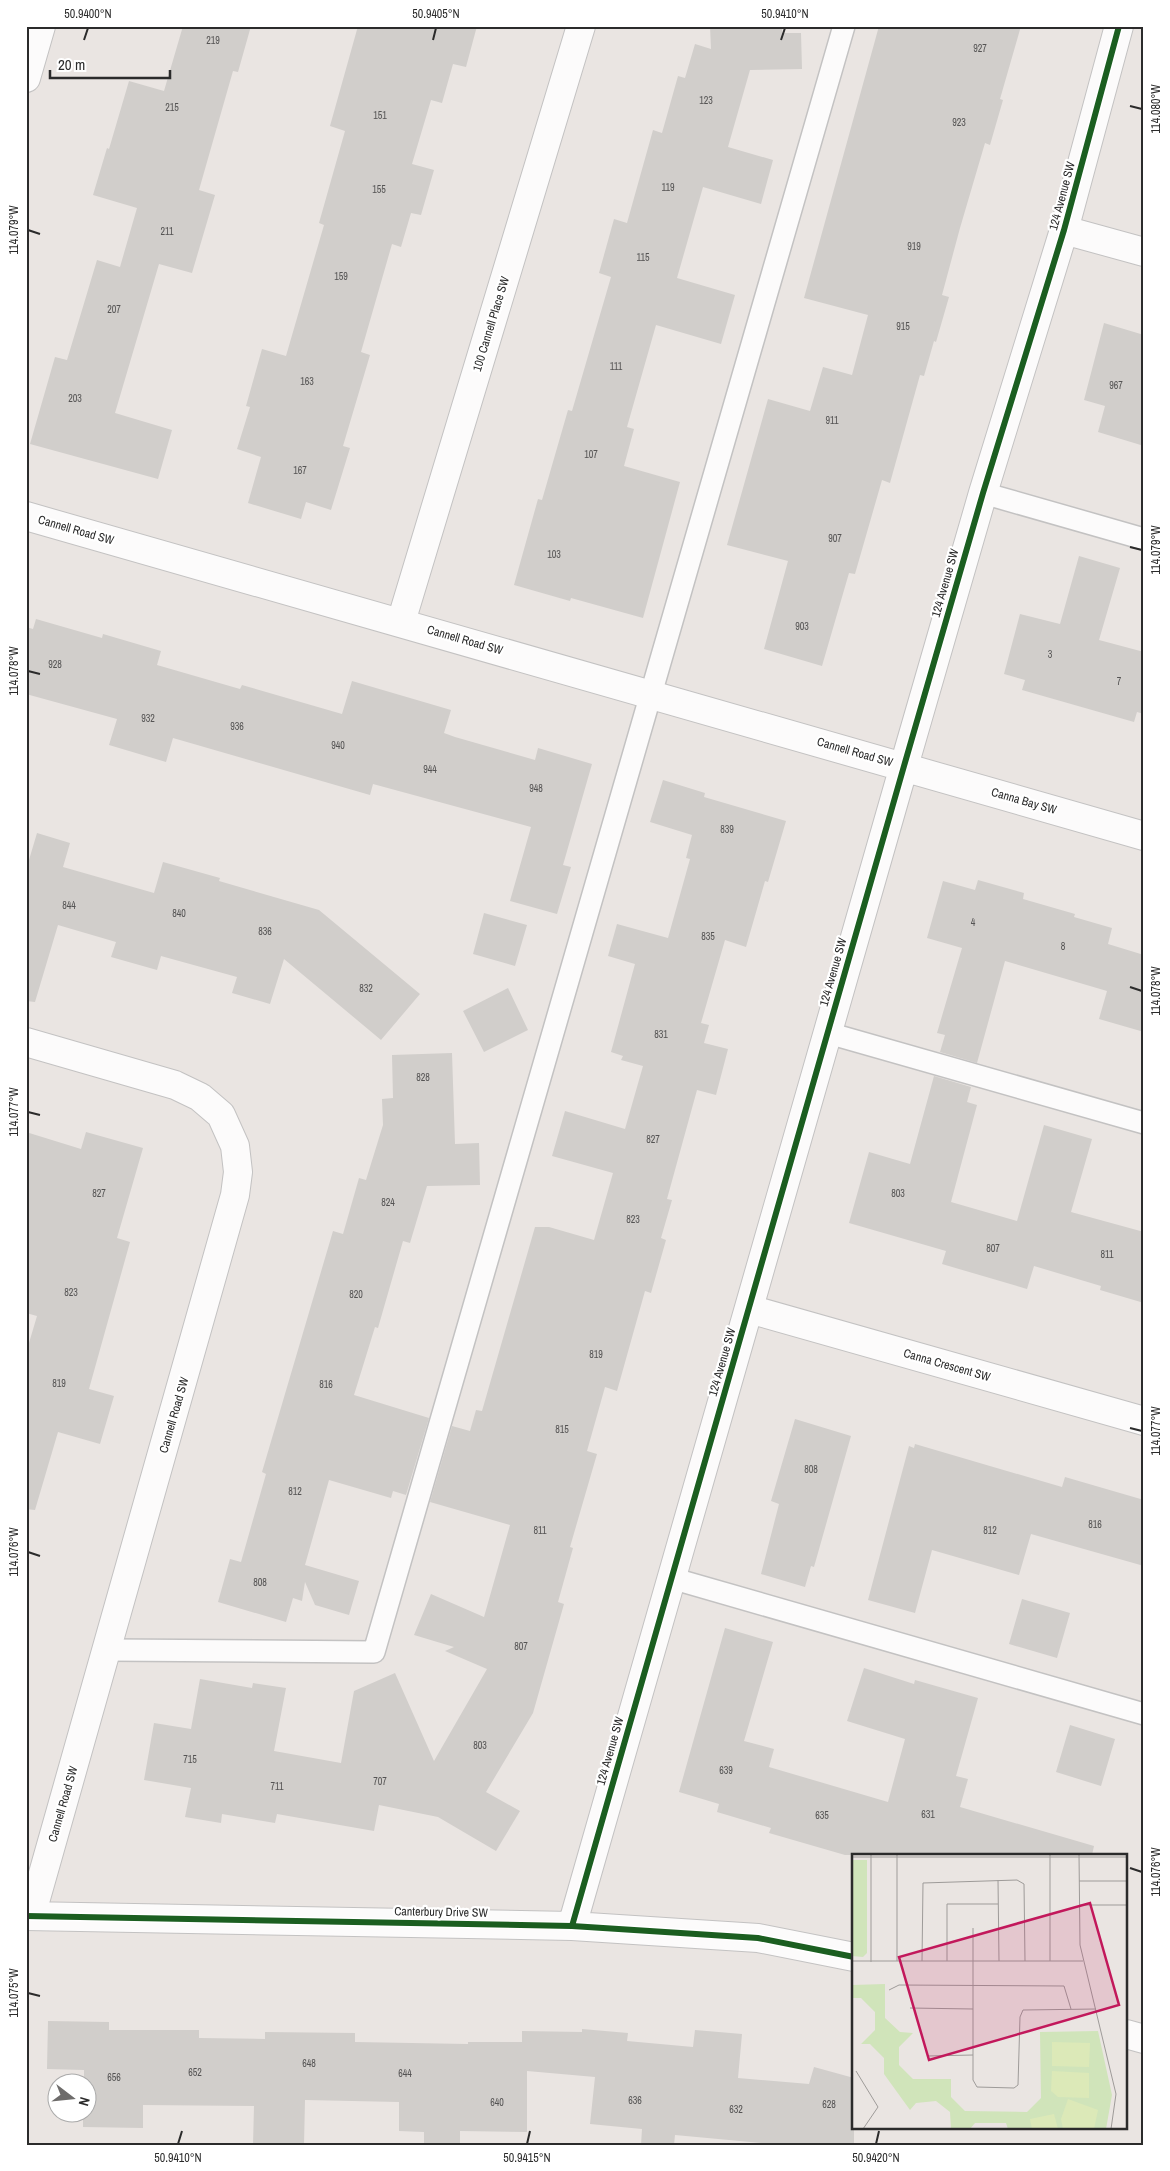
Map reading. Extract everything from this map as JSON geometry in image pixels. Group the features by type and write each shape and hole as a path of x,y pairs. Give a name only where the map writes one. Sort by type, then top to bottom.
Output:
{"street":[{"path":"26,78 41,26"},
{"name":"100 Cannell Place SW","path":"401,622 581,26"},
{"name":"124 Avenue SW","path":"572,1926 904,766 1064,230 1119,26"},
{"path":"1064,230 1144,252"},
{"name":"Cannell Road SW","path":"26,516 904,766"},
{"name":"Canna Bay SW","path":"904,766 1144,836"},
{"name":"Cannell Road SW","path":"26,1042 175,1085 200,1097 220,1115 235,1146 238,1172 235,1195 108,1650 29,1916"},
{"name":"Canna Crescent SW","path":"749,1309 1144,1421"},
{"name":"Canterbury Drive SW","path":"29,1916 572,1926 758,1938 852,1957"},
{"path":"1128,2035 1144,2039"}],"lane":[{"path":"108,1650 374,1652 844,26"},
{"path":"984,493 1144,539"},
{"path":"828,1034 1144,1123"},
{"path":"671,1578 1144,1714"}],"building":[{"path":"183,26 251,26 238,72 233,71 199,190 215,195 192,273 159,264 115,413 172,430 158,479 30,444 55,357 67,360 97,260 120,267 137,208 93,195 129,81 164,91"},
{"path":"358,26 477,26 466,67 453,64 442,103 431,100 412,164 434,170 421,215 411,213 401,247 392,244 361,352 370,355 343,446 350,448 331,510 306,502 301,519 248,503 261,457 237,449 250,407 246,406 262,349 286,356 324,225 319,223 345,131 330,126"},
{"path":"710,26 782,26 782,33 801,33 802,69 750,70 728,147 773,160 761,204 703,187 677,278 735,295 721,344 656,325 627,427 634,429 624,466 680,482 643,618 571,598 570,601 514,585 538,499 542,500 568,410 572,411 611,277 599,273 614,219 627,223 653,130 662,133 678,76 685,78 695,44 711,49"},
{"path":"879,26 1021,26 1000,99 1003,100 990,145 985,143 960,228 942,295 949,297 936,342 934,341 924,376 920,375 890,483 882,480 855,574 849,573 822,666 764,649 788,561 727,545 768,399 810,411 823,367 852,375 868,315 804,298"},
{"path":"1104,323 1144,335 1144,446 1098,432 1105,406 1084,400"},
{"path":"1079,556 1120,568 1099,640 1144,652 1144,714 1137,712 1134,722 1022,690 1025,680 1004,674 1020,614 1060,624"},
{"path":"36,619 102,638 103,634 161,651 157,665 240,689 242,685 342,714 352,681 451,710 444,733 455,737 535,760 538,748 592,764 563,865 571,867 557,914 510,901 531,827 373,784 370,795 173,738 166,762 109,745 117,719 26,694 26,627 33,629"},
{"path":"663,780 705,793 704,797 786,821 768,882 765,881 746,947 725,940 701,1023 709,1025 704,1043 728,1049 716,1095 697,1090 667,1199 672,1200 661,1238 666,1240 651,1293 645,1291 617,1391 605,1387 587,1451 597,1454 570,1547 573,1548 558,1602 564,1604 533,1713 486,1792 520,1811 496,1851 438,1817 379,1805 374,1831 277,1814 275,1823 222,1814 221,1823 185,1817 191,1788 144,1780 154,1723 191,1729 200,1679 252,1688 253,1683 286,1688 274,1751 341,1763 354,1691 395,1673 434,1761 487,1669 445,1651 454,1647 414,1635 431,1594 484,1617 510,1525 430,1502 452,1426 470,1431 476,1410 482,1411 535,1227 549,1227 594,1240 613,1173 552,1156 565,1111 625,1129 643,1066 621,1060 623,1056 611,1052 635,964 608,956 617,924 668,938 690,859 686,858 692,835 650,822"},
{"path":"37,833 70,843 63,867 154,893 163,862 220,878 219,881 319,910 420,994 381,1040 284,959 270,1004 232,993 237,977 161,956 157,970 111,957 116,942 58,925 35,1002 26,1001 26,870"},
{"path":"978,880 1024,893 1023,899 1075,914 1074,917 1112,928 1108,944 1144,955 1144,1032 1099,1019 1107,991 1005,961 977,1063 940,1052 945,1035 937,1033 962,948 927,938 943,881 975,890"},
{"path":"484,913 527,925 515,966 473,954"},
{"path":"508,988 528,1030 484,1052 463,1011"},
{"path":"452,1053 455,1144 479,1143 480,1185 427,1186 410,1243 403,1241 378,1328 375,1327 354,1395 429,1418 406,1495 393,1491 391,1498 329,1480 305,1565 359,1581 349,1615 315,1605 305,1582 302,1601 293,1598 286,1622 218,1602 230,1559 241,1562 266,1474 262,1472 333,1231 343,1234 359,1178 366,1180 383,1125 382,1099 393,1098 392,1055"},
{"path":"934,1076 971,1087 967,1102 977,1105 951,1202 1017,1221 1044,1125 1092,1139 1071,1212 1144,1232 1144,1303 1100,1290 1101,1286 1034,1266 1027,1289 942,1264 946,1251 849,1223 869,1152 910,1164"},
{"path":"26,1132 81,1149 86,1132 143,1148 117,1238 130,1242 89,1389 114,1396 100,1444 58,1432 35,1510 26,1509 26,1353 37,1316 26,1313"},
{"path":"795,1419 851,1436 814,1567 811,1566 805,1587 761,1574 779,1504 771,1501"},
{"path":"915,1444 1062,1487 1065,1477 1144,1500 1144,1566 1031,1534 1019,1575 932,1550 915,1613 868,1600 909,1446 914,1448"},
{"path":"1022,1599 1070,1613 1057,1658 1009,1644"},
{"path":"725,1628 773,1642 744,1741 774,1749 769,1767 888,1802 905,1739 847,1721 864,1668 914,1684 915,1680 978,1698 956,1776 968,1779 960,1807 1094,1846 1092,1854 845,1855 769,1833 771,1828 717,1812 719,1804 679,1792"},
{"path":"1070,1725 1115,1739 1101,1786 1056,1772"},
{"path":"48,2021 109,2022 109,2030 199,2030 199,2038 265,2039 265,2032 355,2033 355,2042 468,2044 468,2042 522,2042 522,2031 582,2032 582,2029 628,2033 627,2041 693,2047 695,2030 742,2034 738,2078 809,2084 814,2067 852,2077 854,2145 783,2145 675,2135 674,2145 641,2145 642,2129 590,2124 595,2077 527,2071 527,2132 460,2131 460,2145 424,2145 424,2132 399,2131 399,2102 305,2100 304,2145 253,2145 254,2106 143,2105 143,2128 83,2127 83,2124 98,2124 98,2074 84,2074 84,2070 47,2069"}],"cycle path":[{"path":"572,1926 983,493 1064,230 1119,26"},
{"path":"26,1916 572,1926 758,1938 852,1957"}]}
